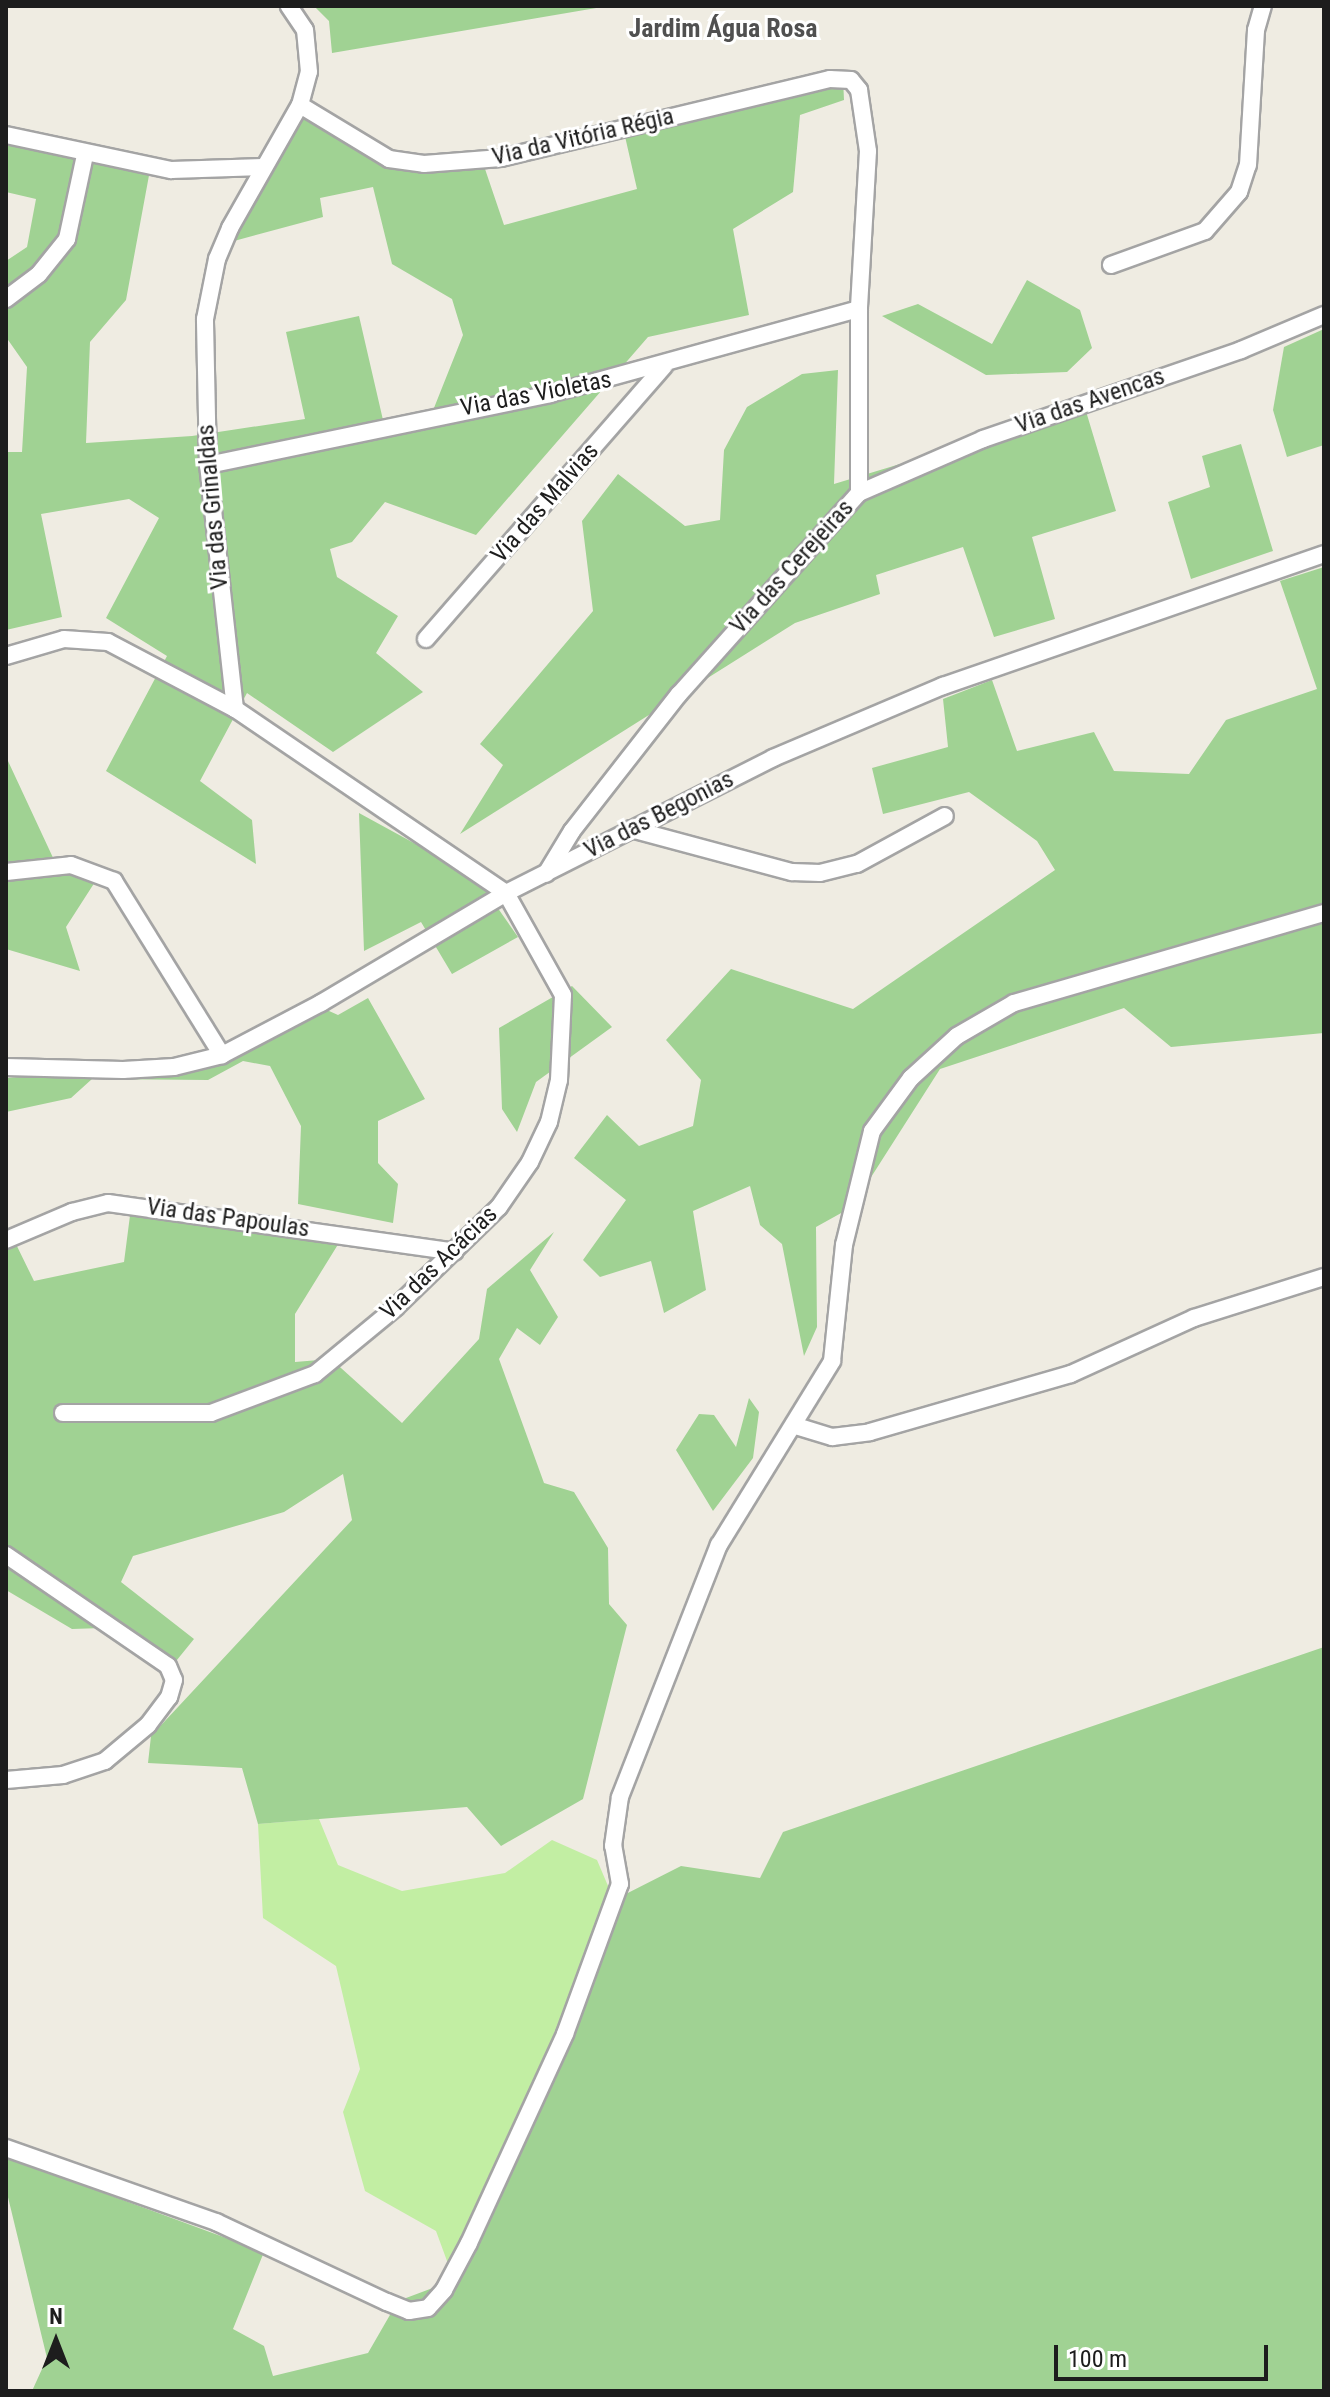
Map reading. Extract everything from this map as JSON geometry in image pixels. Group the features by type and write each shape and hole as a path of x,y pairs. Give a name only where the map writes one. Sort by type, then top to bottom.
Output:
{"street":[{"name":"Via das Grinaldas","path":"235,709 208,465 204,349 209,290 230,228 300,105 309,72 309,49 301,22 289,6"},
{"path":"1111,265 1205,231 1239,192 1248,165 1256,30 1263,6"},
{"name":"Via da Vitória Régia","path":"300,105 389,159 424,164 501,158 830,79"},
{"name":"Via das Cerejeiras","path":"546,874 572,831 660,717 859,493 859,309 868,151 856,84 830,79"},
{"path":"6,135 85,155 171,170 263,167"},
{"path":"6,299 39,274 67,239 85,155"},
{"name":"Via das Violetas","path":"208,465 664,366 859,309"},
{"name":"Via das Avencas","path":"859,493 983,439 1241,350 1324,315"},
{"name":"Via das Malvias","path":"426,639 664,366"},
{"name":"Via das Begonias","path":"6,1067 123,1070 174,1067 222,1055 321,1003 506,893 705,789 943,686 1324,554"},
{"path":"6,656 64,639 108,642 235,709 506,893"},
{"path":"631,829 777,869 820,873 857,864 945,816"},
{"path":"6,872 71,865 114,881 222,1055"},
{"name":"Via das Acácias","path":"63,1413 211,1413 315,1374 455,1252 499,1207 530,1162 549,1122 559,1080 563,995 506,893"},
{"path":"6,2148 216,2222 409,2311 428,2308 444,2290 469,2243 565,2034 620,1884 613,1846 620,1797 719,1545 796,1426 832,1361 849,1219 872,1131 911,1078 957,1036 1014,1003 1324,913"},
{"name":"Via das Papoulas","path":"6,1240 72,1212 108,1203 455,1252"},
{"path":"796,1426 826,1437 870,1432 1071,1374 1194,1318 1324,1277"},
{"path":"6,1780 63,1775 105,1761 148,1725 169,1697 174,1680 168,1666 7,1554"}],"green space":[{"path":"314,6 608,6 332,53 329,21"},
{"path":"843,78 844,100 800,115 793,192 733,229 749,315 648,337 476,535 385,502 352,542 330,549 337,577 398,616 376,653 423,692 333,752 247,693 200,781 252,820 256,864 106,771 167,656 106,618 159,518 129,499 41,514 62,617 6,630 6,452 22,452 27,367 6,337 6,261 27,247 36,199 6,192 6,141 150,170 126,300 90,342 86,443 192,436 305,419 286,332 359,316 386,433 428,423 463,335 452,299 392,264 373,187 320,198 323,217 234,241 301,115 387,166 484,166 504,225 637,189 624,132"},
{"path":"1027,280 1080,310 1092,348 1067,372 986,375 882,316 918,304 992,344"},
{"path":"1324,329 1324,445 1287,457 1273,410 1284,347"},
{"path":"838,370 834,484 1085,408 1116,511 1032,537 1055,619 994,637 963,547 876,575 880,594 795,623 460,834 503,765 480,744 593,611 582,521 618,474 685,526 720,520 724,450 747,407 802,374"},
{"path":"1241,444 1273,551 1191,579 1168,502 1210,487 1202,456"},
{"path":"1324,567 1324,1033 1171,1047 1124,1008 940,1069 852,1207 816,1227 817,1327 804,1356 782,1244 760,1225 750,1186 693,1211 706,1290 664,1313 651,1261 600,1277 583,1260 626,1200 574,1158 607,1115 639,1146 693,1126 701,1080 666,1040 731,969 853,1009 1055,870 1037,841 969,792 883,814 872,768 948,747 943,699 992,680 1017,751 1094,732 1114,771 1189,774 1226,720 1317,689 1280,581"},
{"path":"8,761 55,862 102,871 66,927 80,971 6,949"},
{"path":"359,813 476,877 518,937 452,974 421,922 364,951"},
{"path":"572,986 612,1027 536,1082 517,1132 502,1109 499,1028"},
{"path":"368,998 425,1099 378,1121 378,1163 398,1184 393,1223 298,1204 301,1126 270,1066 243,1061 208,1080 92,1079 71,1098 6,1112 6,1078 222,1060 318,1006 338,1015"},
{"path":"132,1200 342,1238 295,1314 295,1362 331,1359 402,1423 479,1339 487,1289 554,1232 530,1270 558,1317 540,1345 517,1328 499,1359 544,1483 574,1492 608,1548 609,1604 627,1625 583,1799 501,1846 467,1807 258,1824 242,1768 148,1763 151,1736 352,1520 343,1474 284,1512 133,1556 121,1582 194,1639 168,1671 102,1628 72,1629 6,1590 6,1239 12,1236 34,1281 124,1262"},
{"path":"749,1398 759,1412 753,1458 713,1511 676,1450 699,1414 714,1415 736,1447"},
{"path":"1324,1647 1324,2391 32,2391 47,2358 6,2189 6,2157 264,2252 233,2329 264,2346 273,2376 368,2353 398,2301 454,2280 614,1900 681,1866 760,1878 783,1832"},
{"path":"319,1819 338,1865 402,1891 505,1873 552,1840 597,1860 614,1900 454,2280 436,2231 365,2191 343,2112 360,2069 336,1966 263,1918 258,1824"}],"district":[{"name":"Jardim Água Rosa","path":"723,29"}]}
